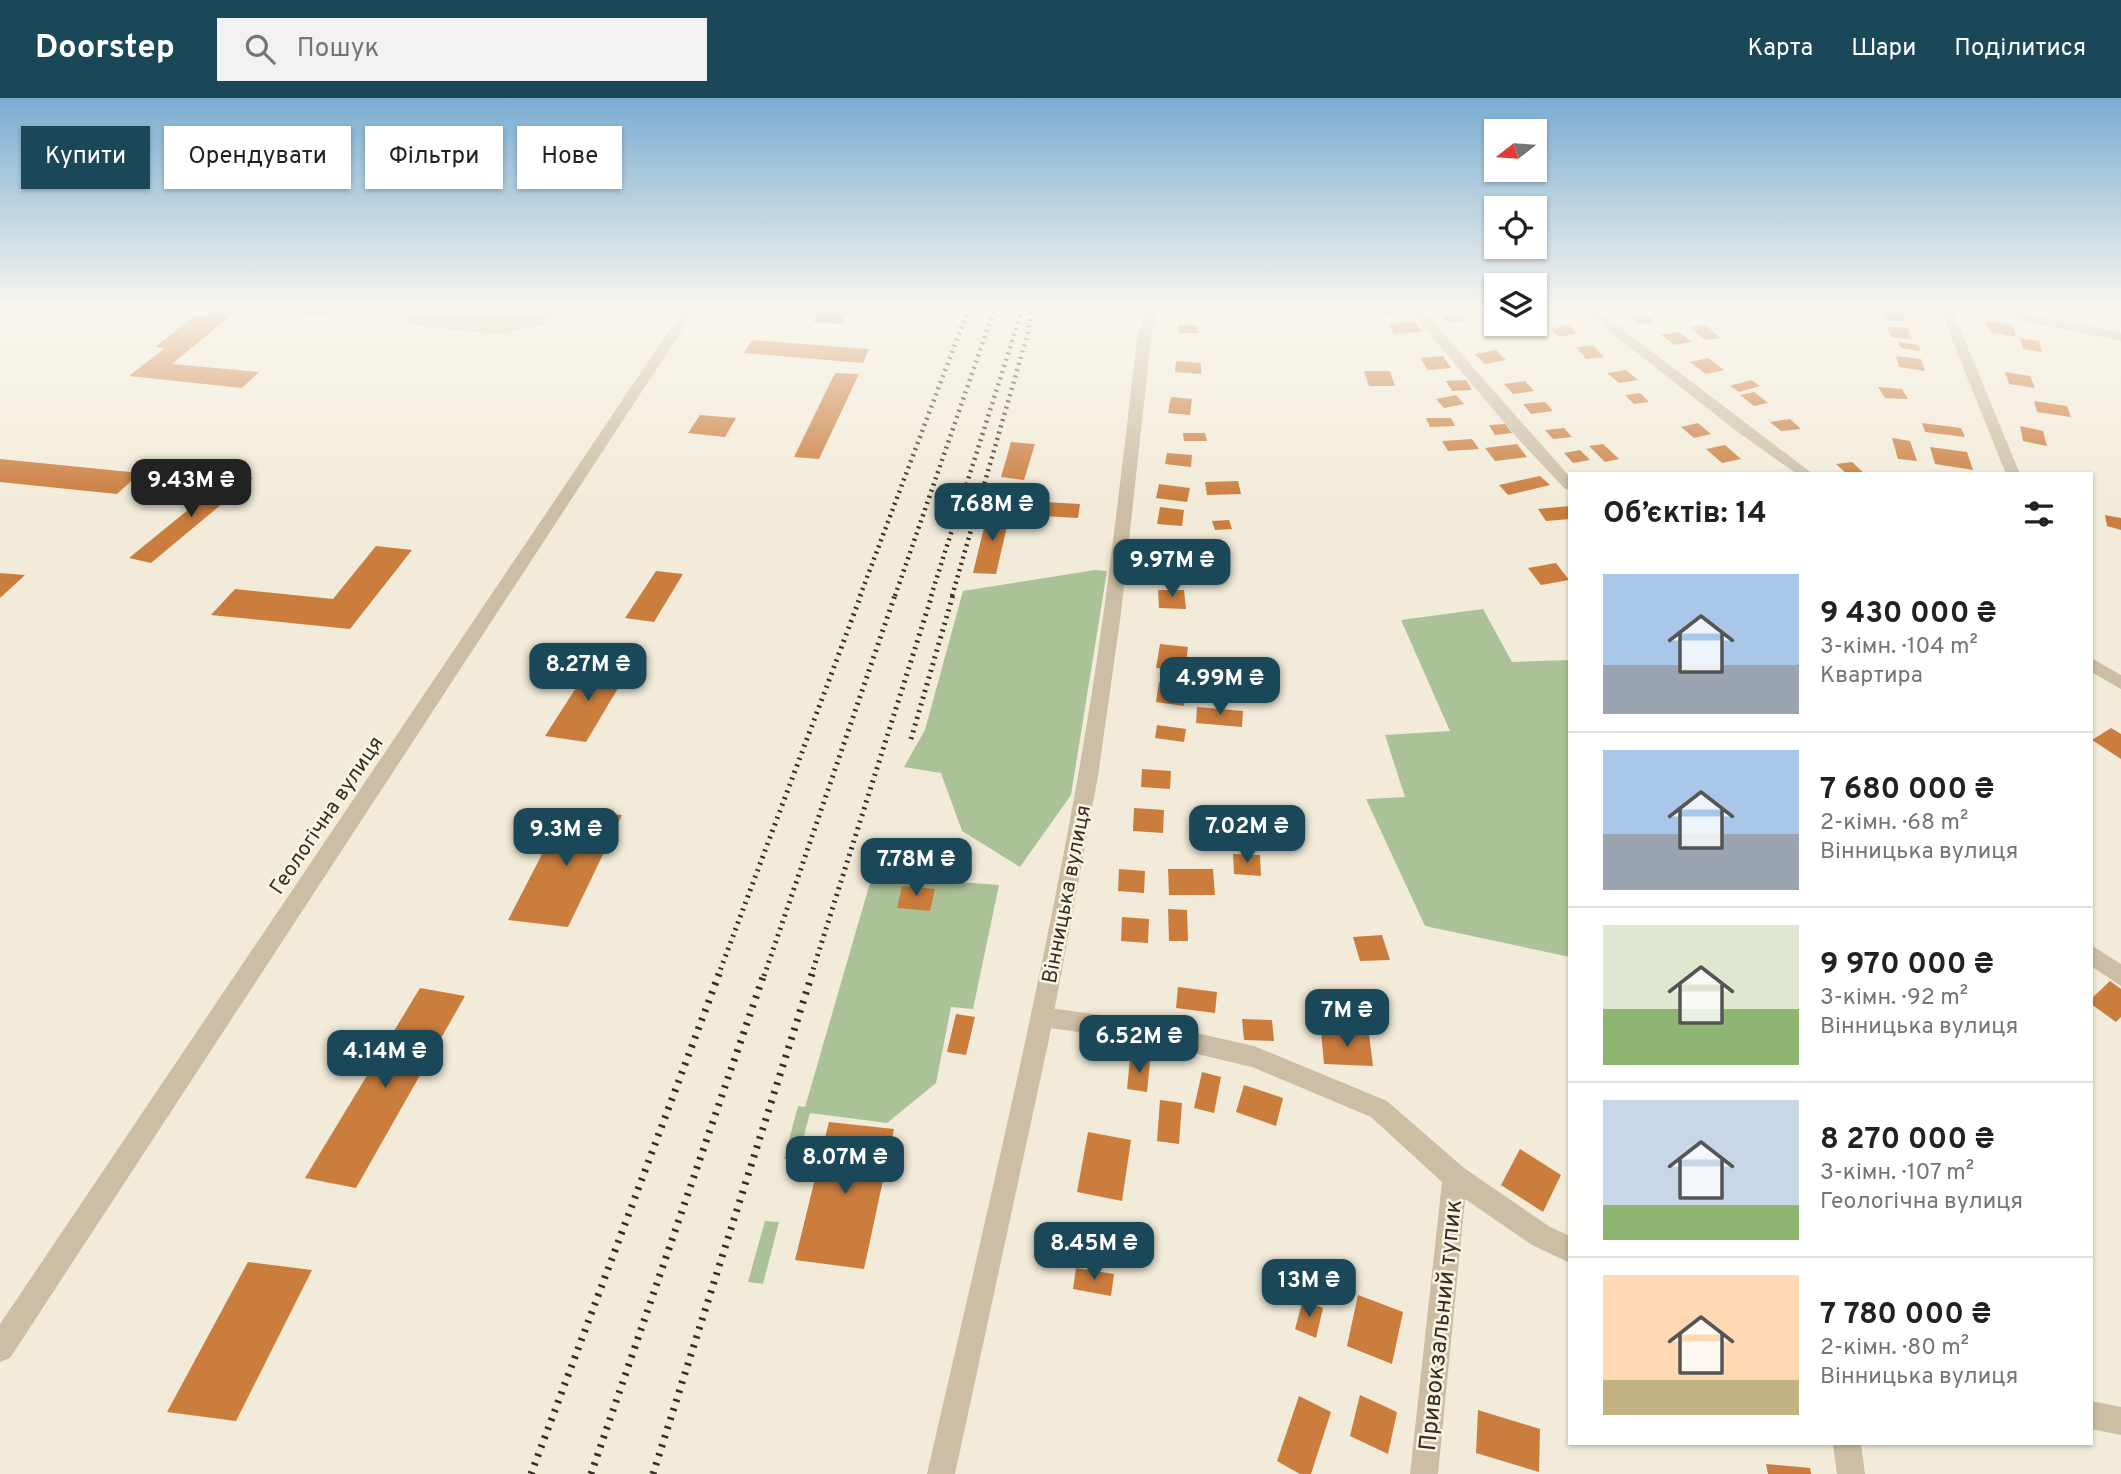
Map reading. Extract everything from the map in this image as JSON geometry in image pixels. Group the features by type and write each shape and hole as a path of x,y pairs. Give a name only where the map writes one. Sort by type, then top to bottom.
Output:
{"street":[{"name":"Геологічна вулиця","path":"0,1348 648,371"},
{"name":"Вінницька вулиця","path":"942,1474 1042,1017 1088,775 1110,634 1140,371"},
{"path":"1467,371 1524,438 1568,484"},
{"path":"1668,371 1803,472"},
{"path":"1971,371 2012,472"},
{"path":"2093,665 2121,682"},
{"path":"2093,955 2121,976"},
{"path":"1042,1017 1138,1030 1254,1057 1379,1109 1455,1177 1541,1236 1568,1249"},
{"name":"Привокзальний тупик","path":"1424,1474 1455,1177"},
{"path":"2093,1415 2121,1421"},
{"path":"1847,1445 1851,1474"}],"green space":[{"path":"1095,570 1107,571 1071,795 1020,867 962,831 941,773 904,767 925,730 963,591"},
{"path":"1483,609 1512,662 1568,660 1568,957 1425,926 1366,799 1405,797 1385,735 1450,731 1401,620"},
{"path":"939,850 949,858 946,881 999,885 973,1009 951,1007 936,1083 887,1123 810,1113 797,1161 784,1159 798,1106 805,1107 872,876 919,879 926,856"},
{"path":"765,1221 779,1222 763,1284 748,1282"}],"building":[{"path":"135,371 259,372 242,388 129,376"},
{"path":"1201,371 1201,374 1175,372"},
{"path":"1364,371 1390,371 1395,386 1369,386"},
{"path":"1627,371 1638,380 1619,383 1607,373"},
{"path":"2005,372 2030,376 2035,388 2009,384"},
{"path":"835,373 859,374 819,459 794,457"},
{"path":"1466,380 1472,390 1452,391 1446,381"},
{"path":"1751,380 1760,386 1739,392 1730,386"},
{"path":"1525,381 1534,391 1513,394 1504,384"},
{"path":"1878,387 1902,389 1908,399 1885,398"},
{"path":"1754,392 1768,403 1754,406 1740,395"},
{"path":"1640,393 1649,402 1634,404 1625,395"},
{"path":"1456,395 1464,404 1444,408 1436,399"},
{"path":"1171,397 1192,399 1190,415 1168,413"},
{"path":"2034,401 2067,406 2071,417 2037,412"},
{"path":"1545,402 1553,411 1531,414 1523,404"},
{"path":"700,415 736,418 725,437 688,433"},
{"path":"1426,418 1451,418 1455,426 1430,427"},
{"path":"1790,419 1801,429 1781,431 1770,422"},
{"path":"1698,423 1711,434 1694,438 1681,427"},
{"path":"1922,423 1961,428 1965,437 1925,432"},
{"path":"1505,424 1512,433 1495,435 1489,425"},
{"path":"2020,426 2043,431 2047,446 2023,441"},
{"path":"1564,428 1572,437 1553,439 1545,430"},
{"path":"1183,433 1205,433 1207,441 1184,441"},
{"path":"1892,438 1910,441 1917,461 1898,459"},
{"path":"1472,439 1479,449 1448,451 1442,441"},
{"path":"1011,442 1035,444 1024,480 1001,477"},
{"path":"1517,444 1527,457 1495,461 1485,448"},
{"path":"1603,444 1619,459 1605,462 1589,446"},
{"path":"1725,445 1741,459 1722,463 1706,449"},
{"path":"1930,447 1967,452 1973,470 1935,464"},
{"path":"1580,450 1590,460 1573,463 1564,453"},
{"path":"1167,453 1192,455 1191,467 1165,464"},
{"path":"0,459 140,473 117,494 0,482"},
{"path":"1852,462 1863,472 1845,472 1836,464"},
{"path":"232,474 253,478 151,563 129,558"},
{"path":"1540,476 1550,485 1508,495 1499,485"},
{"path":"1238,481 1241,494 1207,495 1205,482"},
{"path":"1159,484 1190,488 1187,502 1156,498"},
{"path":"1045,502 1080,504 1078,518 1043,516"},
{"path":"1568,506 1568,519 1546,521 1538,509"},
{"path":"1160,507 1184,510 1182,526 1157,524"},
{"path":"988,511 1010,513 996,574 973,573"},
{"path":"2105,515 2121,518 2121,530 2107,526"},
{"path":"1229,520 1232,529 1215,530 1212,521"},
{"path":"376,546 412,550 350,629 211,615 235,589 333,599"},
{"path":"1224,563 1226,579 1193,579 1191,564"},
{"path":"1556,563 1568,580 1541,585 1528,568"},
{"path":"656,571 683,574 654,622 625,618"},
{"path":"0,573 25,575 0,598"},
{"path":"1158,590 1184,590 1186,609 1159,608"},
{"path":"1160,644 1188,647 1185,671 1156,668"},
{"path":"592,663 630,668 586,742 545,736"},
{"path":"1159,682 1188,686 1184,706 1156,702"},
{"path":"1197,707 1243,711 1242,727 1196,723"},
{"path":"1157,725 1186,729 1184,742 1155,738"},
{"path":"2111,728 2121,734 2121,759 2093,741"},
{"path":"1142,769 1171,771 1170,789 1141,787"},
{"path":"566,808 622,815 568,927 508,920"},
{"path":"1134,808 1164,810 1163,833 1133,831"},
{"path":"1233,854 1260,855 1261,876 1234,874"},
{"path":"1119,869 1145,871 1144,893 1118,891"},
{"path":"1168,869 1213,869 1215,895 1169,895"},
{"path":"902,886 935,889 930,911 897,908"},
{"path":"1168,909 1187,910 1188,941 1169,941"},
{"path":"1122,917 1149,919 1148,943 1121,941"},
{"path":"1382,935 1390,960 1360,961 1353,937"},
{"path":"2110,981 2121,989 2121,1017 2116,1022 2093,1005 2093,997"},
{"path":"1178,987 1217,992 1215,1013 1176,1008"},
{"path":"420,988 465,996 356,1188 305,1178"},
{"path":"956,1014 975,1017 966,1055 947,1052"},
{"path":"1242,1019 1272,1020 1274,1041 1244,1040"},
{"path":"1321,1032 1369,1034 1373,1066 1324,1064"},
{"path":"1130,1059 1150,1061 1147,1092 1127,1089"},
{"path":"1202,1072 1221,1077 1214,1113 1194,1108"},
{"path":"1244,1085 1283,1098 1276,1126 1236,1112"},
{"path":"1160,1100 1182,1103 1179,1144 1157,1141"},
{"path":"829,1122 894,1129 864,1269 795,1260"},
{"path":"1088,1132 1131,1140 1122,1201 1077,1192"},
{"path":"1520,1149 1561,1175 1543,1212 1501,1185"},
{"path":"248,1262 312,1270 236,1421 167,1412"},
{"path":"1076,1268 1114,1274 1111,1296 1073,1289"},
{"path":"1358,1295 1403,1312 1392,1364 1347,1346"},
{"path":"1303,1300 1323,1308 1316,1338 1295,1329"},
{"path":"1360,1395 1397,1412 1388,1454 1350,1436"},
{"path":"1299,1396 1331,1412 1311,1474 1300,1474 1277,1461"},
{"path":"1478,1410 1540,1429 1539,1472 1476,1453"},
{"path":"1766,1464 1810,1468 1811,1474 1768,1474"}],"railway":[{"path":"860,596 945,371"},
{"path":"895,596 973,371"},
{"path":"931,596 1003,371"},
{"path":"952,596 1017,371"},
{"path":"718,976 861,595"},
{"path":"764,976 895,595"},
{"path":"811,976 932,595"},
{"path":"911,739 953,595"},
{"path":"531,1474 719,974"},
{"path":"591,1474 764,974"},
{"path":"653,1474 812,974"}]}
